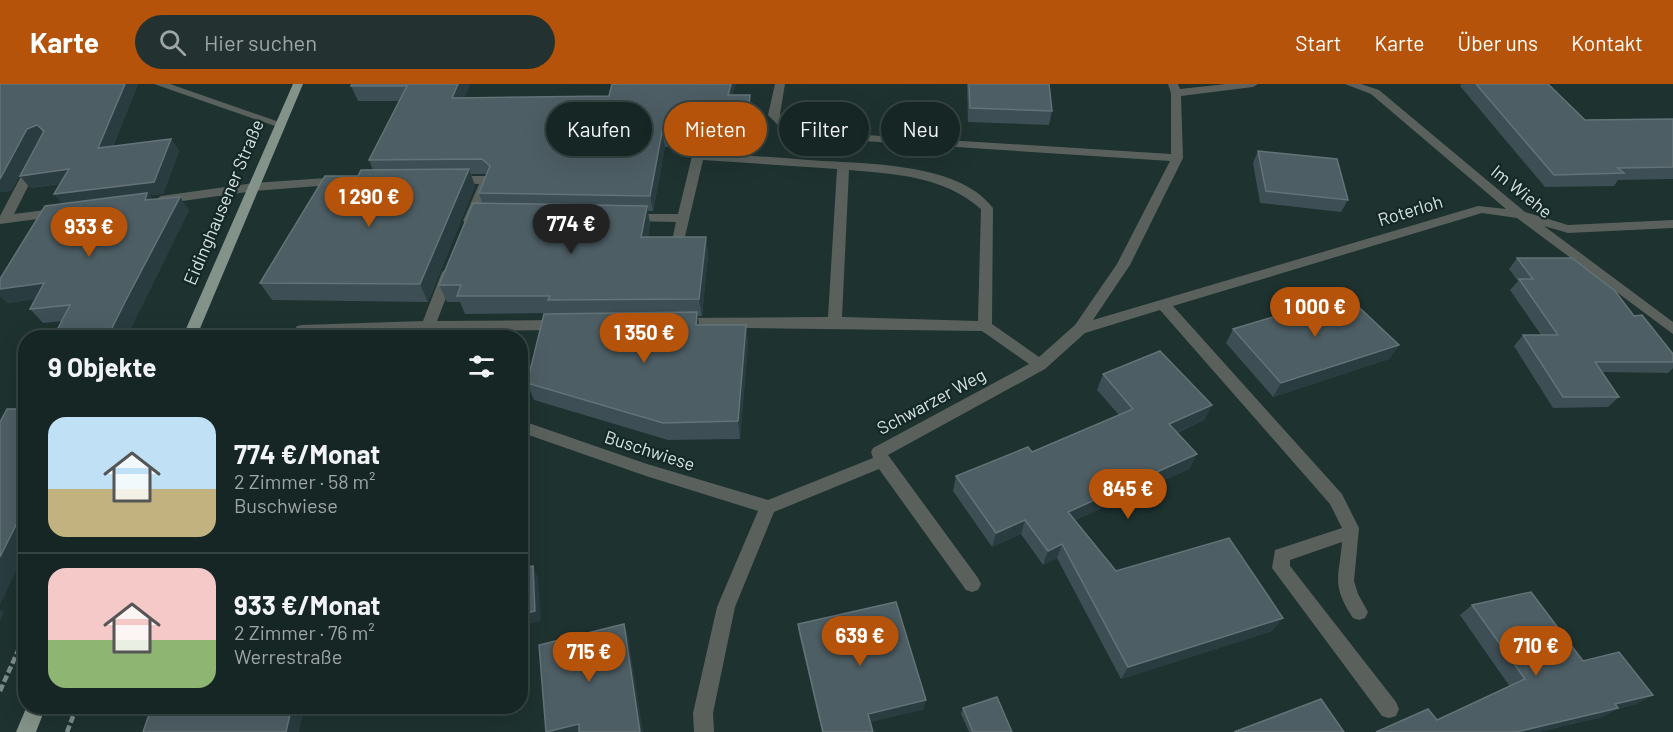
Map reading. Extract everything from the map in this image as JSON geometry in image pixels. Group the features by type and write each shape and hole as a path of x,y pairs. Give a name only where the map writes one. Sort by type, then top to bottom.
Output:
{"main road":[{"name":"Eidinghausener Straße","path":"192,330 298,84"},
{"path":"26,732 34,714"}],"street":[{"path":"159,84 279,124"},
{"path":"780,84 774,115 788,128 817,135 1177,158"},
{"path":"1175,88 1253,84"},
{"name":"Im Wiehe","path":"1350,84 1375,92 1521,215 1673,328"},
{"name":"Schwarzer Weg","path":"768,507 882,461 879,452 1040,365 1080,329 1123,265 1177,158 1175,88"},
{"path":"3,220 40,152"},
{"path":"676,245 698,156 907,173 954,184 973,193 987,208 985,326"},
{"path":"835,322 843,166"},
{"path":"440,180 487,180 477,215 463,237"},
{"path":"142,202 254,187 359,181"},
{"name":"Roterloh","path":"1080,329 1482,209 1521,215 1568,228 1673,224"},
{"path":"3,220 74,210"},
{"path":"612,217 683,218"},
{"path":"428,326 454,259"},
{"path":"1164,305 1336,499 1347,517 1351,532 1343,576 1348,597 1359,612"},
{"path":"667,324 835,322 985,326 1040,365"},
{"path":"302,330 572,325"},
{"name":"Buschwiese","path":"528,429 646,470 768,507"},
{"path":"882,461 972,584"},
{"path":"704,732 703,713 726,607 768,507"},
{"path":"1351,532 1281,555 1281,568 1389,709"}],"path":[{"path":"0,691 18,651"},
{"path":"67,732 74,714"}],"building":[{"path":"0,84 125,84 98,148 171,139 154,182 54,194 69,169 20,176 44,131 37,125 27,129 0,179"},
{"path":"352,84 458,84 452,98 609,96 612,84 731,84 728,95 750,95 749,102 664,102 664,132 662,132 650,196 479,193 490,166 482,159 369,160 407,86 351,86"},
{"path":"969,84 1049,84 1052,111 970,108"},
{"path":"1476,84 1548,84 1585,120 1673,119 1673,167 1618,168 1624,173 1554,175"},
{"path":"1258,151 1337,159 1348,200 1266,191"},
{"path":"469,169 420,284 260,283 325,176 358,176 361,170"},
{"path":"147,193 145,200 180,197 111,330 57,330 70,305 30,309 44,283 0,289 0,279 45,206"},
{"path":"473,203 647,206 641,237 706,237 699,299 548,300 550,296 457,296 461,285 439,285"},
{"path":"1517,258 1572,258 1615,291 1634,316 1642,315 1673,354 1673,362 1595,362 1619,397 1563,397 1523,335 1558,335 1519,279 1533,279"},
{"path":"1346,295 1399,345 1281,383 1233,329"},
{"path":"697,312 696,325 746,325 738,421 663,423 528,383 544,314"},
{"path":"1160,351 1212,405 1169,424 1197,454 1068,512 1116,571 1229,538 1283,618 1128,667 1062,544 1048,551 1025,520 996,533 956,476 1028,447 1032,452 1133,409 1103,374"},
{"path":"18,407 18,521 0,557 0,422 7,409"},
{"path":"533,566 535,611 528,613 528,567"},
{"path":"1531,592 1583,661 1619,652 1653,695 1615,704 1618,708 1516,732 1376,732 1428,709 1437,720 1525,679 1472,605"},
{"path":"896,602 926,700 868,714 873,732 823,732 798,624"},
{"path":"624,624 640,732 579,732 579,724 546,732 539,645"},
{"path":"997,697 1012,732 973,732 963,708"},
{"path":"1321,699 1344,732 1234,732"},
{"path":"149,714 290,714 286,732 143,732"}]}
